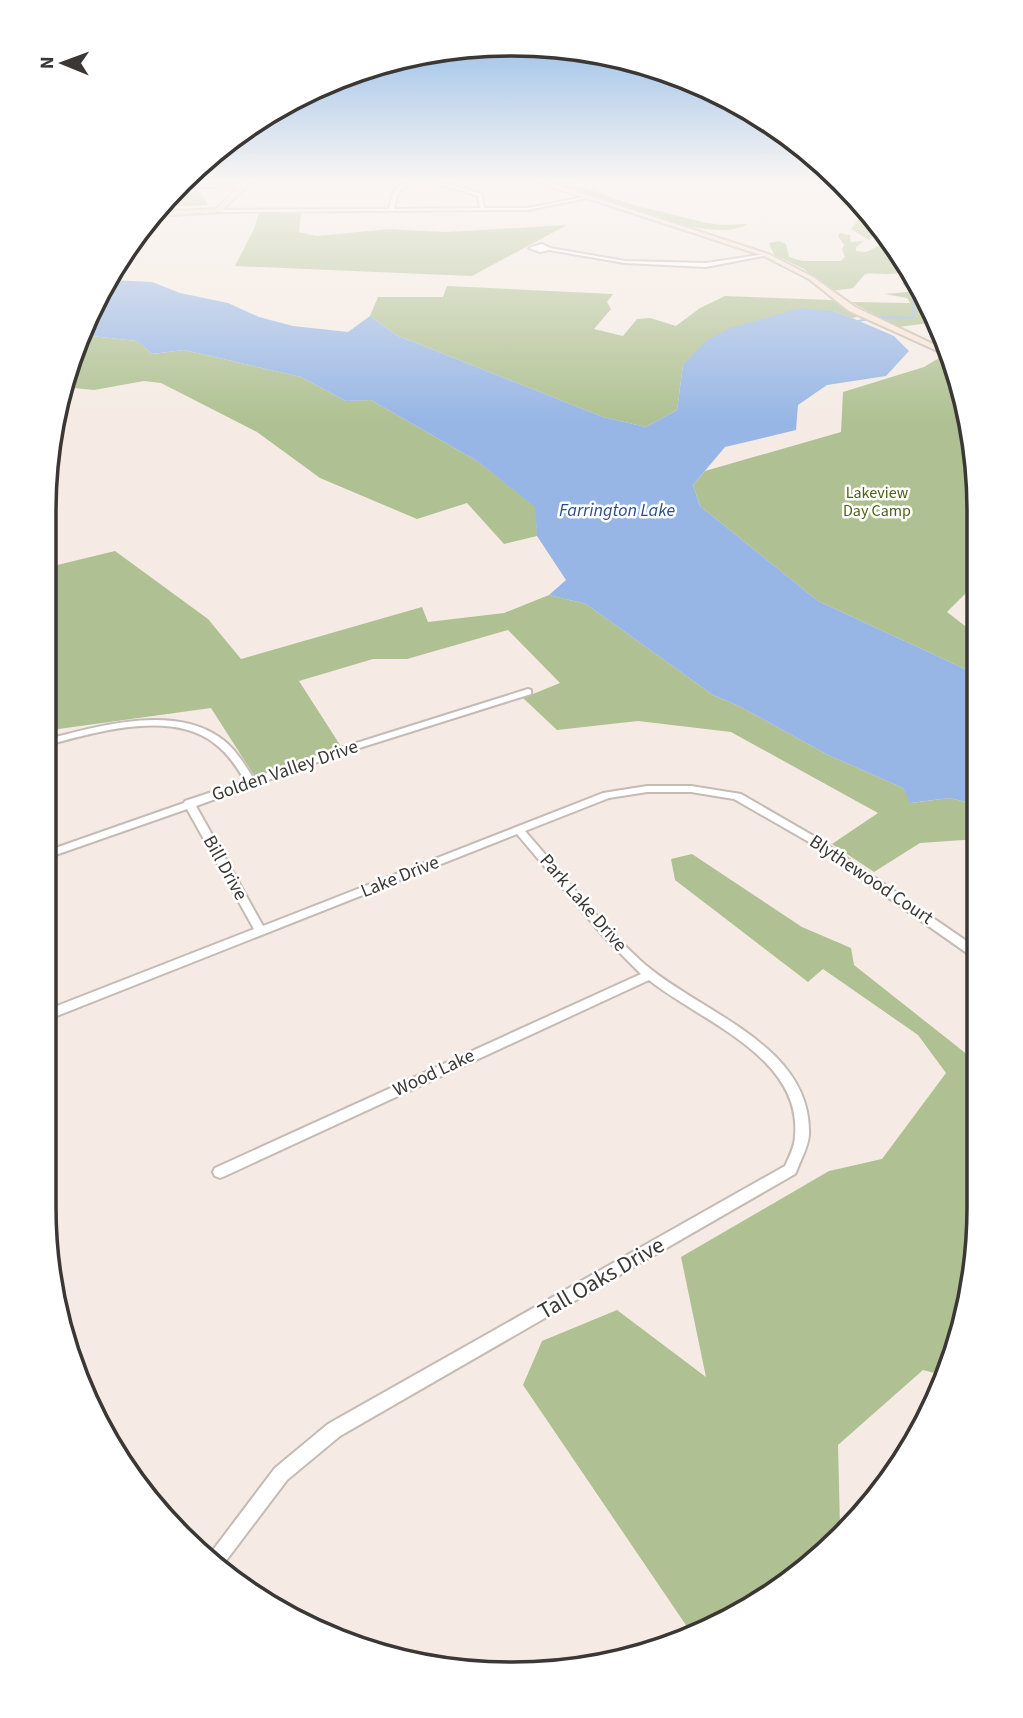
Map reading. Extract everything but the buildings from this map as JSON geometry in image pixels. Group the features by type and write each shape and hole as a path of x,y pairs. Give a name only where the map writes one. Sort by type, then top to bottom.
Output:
{"street":[{"path":"614,260 706,265 732,260"},
{"path":"778,260 811,278 842,303 937,349"},
{"name":"Golden Valley Drive","path":"56,852 334,753 437,723 528,692"},
{"path":"56,740 132,724 175,725 209,734 229,750 251,783"},
{"name":"Lake Drive","path":"56,1011 607,795 647,789 691,789 737,796 761,810"},
{"name":"Bill Drive","path":"189,803 261,932"},
{"name":"Blythewood Court","path":"761,810 814,839 967,947"},
{"name":"Park Lake Drive","path":"518,829 649,975"},
{"name":"Wood Lake","path":"220,1172 649,975"},
{"name":"Tall Oaks Drive","path":"219,1556 281,1474 334,1430 790,1170 802,1136 801,1106 787,1077 757,1046 649,975"}],"green space":[{"path":"238,260 501,260 472,276 235,266"},
{"path":"785,260 891,260 899,272 865,274 853,288 831,291 804,269"},
{"path":"447,286 613,294 607,302 611,309 594,329 623,336 637,319 650,318 676,326 700,308 725,296 832,300 858,317 852,318 833,311 683,365 677,410 646,427 603,417 396,335 370,316 378,297 443,297"},
{"path":"910,292 926,323 898,327 851,302 910,303 907,298 885,294"},
{"path":"91,336 137,341 152,354 184,350 301,377 346,401 371,400 477,461 536,507 537,536 504,544 467,503 417,519 320,478 257,432 161,383 144,381 94,390 74,388"},
{"name":"Lakeview Day Camp","path":"940,357 963,452 967,512 967,592 947,612 967,627 967,670 818,601 700,506 693,485 705,471 841,432 843,392 924,367"},
{"path":"115,551 208,619 241,659 422,607 428,622 504,613 549,595 586,604 713,695 739,706 828,755 903,788 911,803 950,798 967,802 967,840 920,843 874,872 832,844 878,813 731,732 638,721 557,730 523,698 560,683 508,630 407,659 373,659 299,681 342,748 255,777 211,708 56,729 56,565"},
{"path":"692,854 802,927 851,948 854,965 967,1054 967,1206 963,1266 951,1324 935,1373 923,1370 838,1445 840,1522 834,1529 765,1585 687,1627 523,1385 542,1341 617,1310 706,1377 681,1257 829,1171 882,1159 946,1073 918,1035 823,969 808,982 675,880 671,859"}],"water":[{"name":"Farrington Lake","path":"119,280 152,282 180,293 228,303 259,317 293,326 348,332 370,316 396,335 603,417 646,427 677,410 683,365 706,341 730,328 801,308 833,311 894,336 909,351 886,376 827,385 798,405 796,430 725,447 693,485 700,506 818,601 967,670 967,802 950,798 910,803 903,788 828,755 739,706 713,695 586,604 549,595 566,580 537,536 535,507 477,461 371,400 346,401 301,377 184,350 152,354 137,341 91,336"}],"waterway":[{"path":"906,284 908,287"},
{"path":"858,321 880,317 913,318 914,298"}]}
